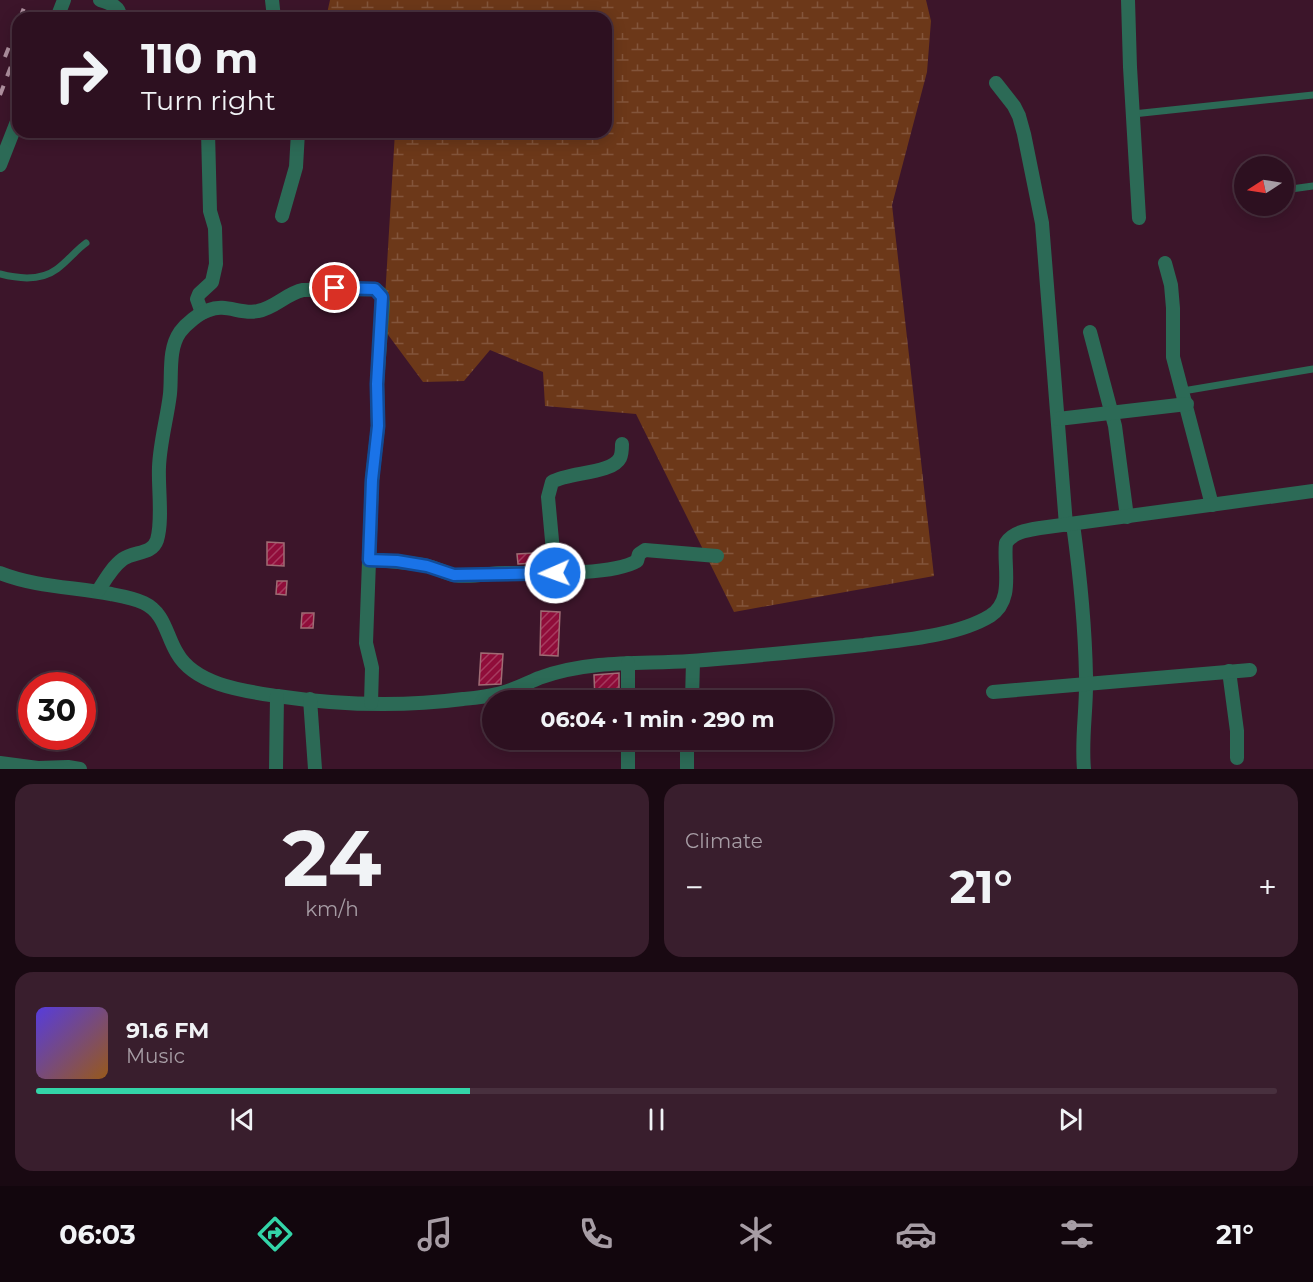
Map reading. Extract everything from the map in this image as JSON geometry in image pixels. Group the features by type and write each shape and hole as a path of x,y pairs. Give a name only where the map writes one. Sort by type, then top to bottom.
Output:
{"street":[{"path":"100,0 110,3 120,12"},
{"path":"1128,0 1139,218"},
{"path":"996,83 1019,116 1042,223 1069,524 1082,590 1086,684 1082,744 1084,769"},
{"path":"0,165 12,134"},
{"path":"202,313 197,299 199,294 212,282 216,264 215,228 210,211 208,138"},
{"path":"282,216 296,167 298,138"},
{"path":"1165,263 1173,308 1173,357 1212,505"},
{"path":"98,591 114,566 122,559 132,553 146,551 156,542 159,522 159,464 170,396 173,349 181,331 202,313 214,308 261,311 297,291 375,289 381,294 383,303 377,384 378,426 372,480 366,643 372,668 370,703"},
{"path":"1090,332 1112,413 1127,517"},
{"path":"1058,419 1112,413 1185,398"},
{"path":"555,573 549,489 552,483 560,478 604,469 615,464 620,458 622,444"},
{"path":"2,577 98,591 141,601 153,608 161,618 177,653 186,666 198,675 235,688 310,699 370,703 441,702 495,695 559,672 597,665 693,661 889,642 952,630 991,615 1001,607 1005,598 1006,586 1006,543 1009,538 1026,531 1313,491"},
{"path":"369,560 397,561 427,566 454,575 555,573 621,568 637,561 639,554 645,550 717,556"},
{"path":"692,690 693,661"},
{"path":"628,663 628,690"},
{"path":"993,692 1250,670"},
{"path":"1229,671 1238,731 1237,758"},
{"path":"276,769 278,696"},
{"path":"310,699 315,769"},
{"path":"628,750 628,769"},
{"path":"687,750 687,769"},
{"path":"0,763 38,768 80,769"}],"lane":[{"path":"1133,114 1313,95"},
{"path":"1294,189 1313,186"},
{"path":"0,274 25,278 48,274 86,243"},
{"path":"1185,398 1313,369"}],"green space":[{"path":"330,0 926,0 931,21 927,72 892,205 934,576 734,612 636,414 545,406 543,372 490,350 464,381 423,382 386,332 385,298 395,138 612,138 612,12 327,12"}],"building":[{"path":"267,542 284,543 284,566 267,565"},
{"path":"534,553 535,563 518,564 517,554"},
{"path":"277,581 287,581 286,595 276,594"},
{"path":"541,611 560,612 558,656 540,655"},
{"path":"302,613 314,613 313,628 301,628"},
{"path":"481,653 503,654 501,684 479,685"},
{"path":"619,673 619,690 595,690 594,675"}],"railway":[{"path":"22,12 27,0"},
{"path":"5,57 12,39"},
{"path":"0,95 12,64"}],"route":[{"path":"335,288 375,289 381,294 383,303 369,560 397,561 427,566 454,575 555,573"}]}
